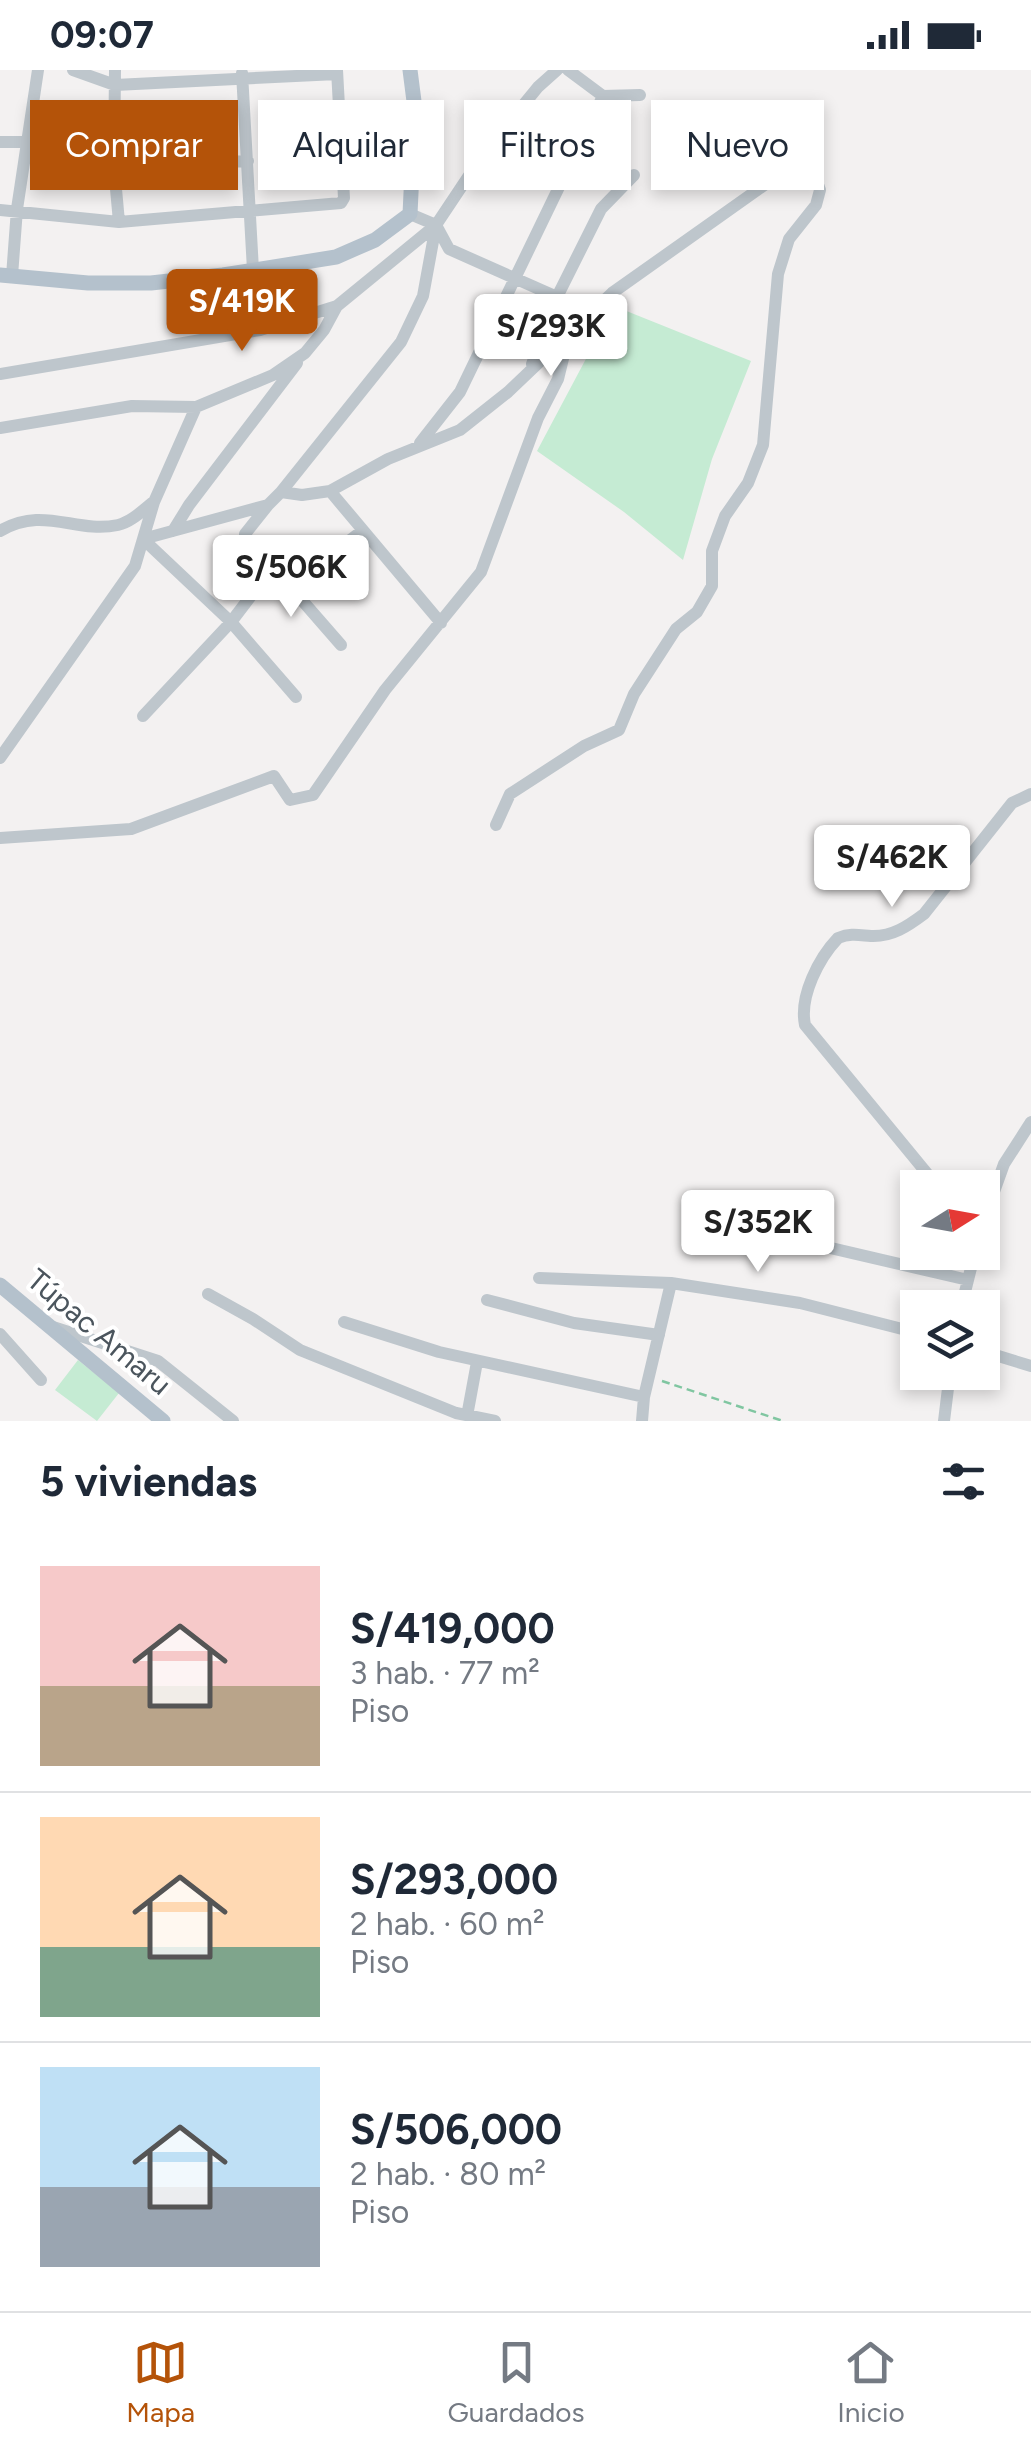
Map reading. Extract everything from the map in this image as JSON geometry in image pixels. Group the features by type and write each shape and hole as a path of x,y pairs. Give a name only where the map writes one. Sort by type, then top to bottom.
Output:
{"main road":[{"path":"6,276 88,284 151,282 336,258 374,240 410,214 414,109 410,70"},
{"name":"Túpac Amaru","path":"0,1285 163,1421"}],"street":[{"path":"6,276 38,70"},
{"path":"0,210 118,222 343,201 337,72 115,77 73,70"},
{"path":"0,374 260,330 337,306 436,225 484,153 538,87 557,70"},
{"path":"568,70 603,96 640,95"},
{"path":"242,74 253,270"},
{"path":"419,445 460,392 603,96"},
{"path":"0,142 26,142"},
{"path":"238,161 248,161"},
{"path":"281,492 302,495 330,491 419,445 460,430 508,392 612,293 787,170 796,165 812,169 820,190 816,205 789,239 778,274 763,445 748,483 725,516 712,551 712,586 697,612 676,629 634,694 619,730 584,746 510,794 496,825"},
{"path":"530,370 557,297 601,209 634,176"},
{"path":"116,190 118,222"},
{"path":"410,214 436,225 445,247 557,297"},
{"path":"341,645 273,567 255,555 245,534 402,342 424,296 436,225"},
{"path":"173,531 324,330 337,306"},
{"path":"0,838 132,829 274,776 290,800 313,795 385,690 481,572 538,418 558,378 569,334"},
{"path":"0,428 132,406 196,407 273,375 305,354"},
{"path":"0,758 135,566 154,502 196,407"},
{"path":"330,491 441,623"},
{"path":"0,531 28,519 99,527 118,525 154,502"},
{"path":"143,539 268,505"},
{"path":"290,586 362,531"},
{"path":"143,539 231,622 296,697"},
{"path":"143,716 231,622 273,567"},
{"path":"923,1170 805,1025 809,986 838,938 852,933 873,936 895,932 924,914 1012,803 1031,794"},
{"path":"1000,1175 1031,1122"},
{"path":"749,1229 968,1280"},
{"path":"966,1290 970,1270"},
{"path":"539,1278 671,1283 800,1303 900,1328"},
{"path":"642,1421 671,1283"},
{"path":"208,1294 300,1350 459,1417 495,1421"},
{"path":"487,1300 574,1323 658,1335"},
{"path":"344,1322 477,1362 644,1398"},
{"path":"53,1326 158,1361 233,1421"},
{"path":"0,1334 41,1380"},
{"path":"1000,1357 1031,1366"},
{"path":"459,1417 477,1362"},
{"path":"944,1421 948,1390"}],"path":[{"path":"651,1378 782,1421"}],"green space":[{"path":"614,306 751,361 712,459 683,560 624,512 537,451"},
{"path":"78,1360 119,1393 97,1421 55,1390"}]}
